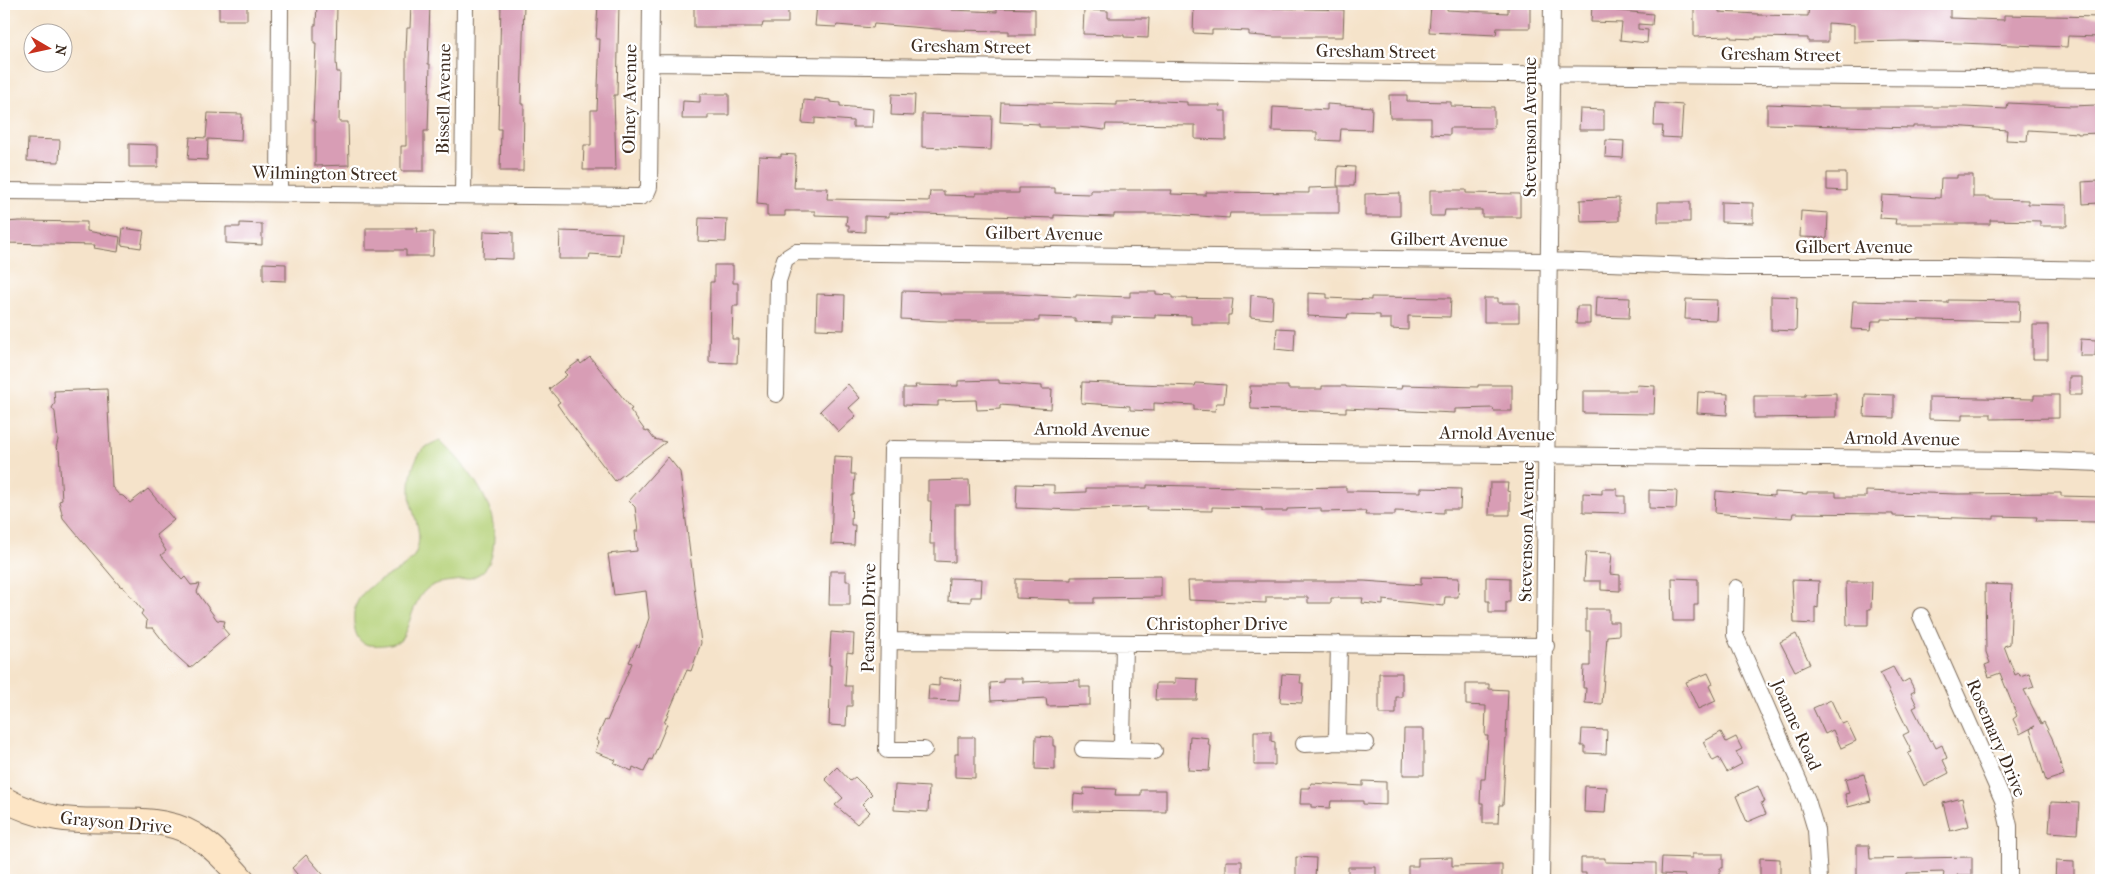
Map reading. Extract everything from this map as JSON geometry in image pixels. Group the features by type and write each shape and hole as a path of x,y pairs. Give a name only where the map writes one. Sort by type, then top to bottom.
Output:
{"street":[{"path":"279,193 280,4"},
{"name":"Bissell Avenue","path":"462,195 465,4"},
{"name":"Olney Avenue","path":"646,194 649,186 651,4"},
{"name":"Stevenson Avenue","path":"1542,880 1552,4"},
{"name":"Gresham Street","path":"650,63 1398,73 2101,79"},
{"name":"Wilmington Street","path":"4,191 637,198 646,194"},
{"name":"Gilbert Avenue","path":"776,394 778,281 785,259 796,252 1549,261 1726,267 1951,267 2101,270"},
{"name":"Arnold Avenue","path":"892,448 2021,460 2101,463"},
{"name":"Pearson Drive","path":"892,448 887,750 924,750"},
{"name":"Joanne Road","path":"1736,588 1735,635 1807,800 1816,830 1819,880"},
{"name":"Rosemary Drive","path":"1921,616 2002,800 2009,826 2009,880"},
{"name":"Christopher Drive","path":"889,641 1546,646"},
{"path":"1116,750 1123,741 1124,643"},
{"path":"1333,742 1337,737 1339,644"},
{"path":"1304,744 1333,742 1366,743"},
{"path":"1083,749 1154,751"},
{"name":"Grayson Drive","path":"4,799 40,814 59,819 151,823 181,829 192,833 215,850 243,880"}],"green space":[{"path":"440,440 462,463 487,503 492,517 494,533 491,560 485,569 473,577 440,583 428,588 415,605 400,641 385,645 364,643 357,636 355,630 354,613 358,600 377,582 410,561 416,552 419,533 411,503 410,481 414,465 421,452"}],"building":[{"path":"219,4 247,4 247,20 219,20"},
{"path":"317,4 337,4 336,62 337,72 340,72 339,122 348,122 349,165 315,166 315,121 313,121 316,43 314,43 314,25 316,25"},
{"path":"411,4 430,4 428,131 424,131 424,171 401,171 401,146 406,146 406,52"},
{"path":"501,4 524,4 521,104 524,104 523,171 500,171 501,129 498,129"},
{"path":"598,4 619,4 617,95 614,95 616,170 583,170 584,145 591,145 591,110 597,110 600,39 596,39"},
{"path":"788,4 788,23 763,23 762,27 694,27 694,5"},
{"path":"817,4 868,4 895,7 895,4 952,4 952,10 997,12 997,8 1035,9 1035,35 1009,35 1009,31 950,30 874,24 873,28 837,25 836,27 815,26"},
{"path":"1508,4 1530,4 1530,28 1497,28 1496,35 1429,32 1431,5 1447,6 1447,10 1508,13"},
{"path":"1592,4 1611,4 1610,10 1653,14 1652,25 1638,24 1638,29 1648,30 1647,43 1620,40 1622,23 1591,22"},
{"path":"1809,4 1950,4 1950,18 2004,20 2004,15 2101,17 2101,37 2068,36 2067,47 1905,41 1854,42 1854,25 1828,23 1828,42 1808,42 1808,38 1694,37 1694,9 1719,9 1719,12 1758,15 1808,16"},
{"path":"1194,6 1344,10 1343,37 1275,37 1249,35 1249,31 1225,30 1212,30 1212,34 1193,33"},
{"path":"1084,10 1108,11 1108,18 1149,18 1148,38 1124,37 1124,35 1083,34"},
{"path":"700,94 729,94 729,115 708,115 708,119 682,119 683,101 700,102"},
{"path":"892,94 915,95 914,116 891,115"},
{"path":"1389,95 1407,95 1407,101 1451,102 1451,106 1494,107 1494,128 1450,128 1450,135 1431,134 1431,118 1390,118"},
{"path":"815,98 840,103 840,106 873,109 872,127 853,127 853,121 815,118 815,124 802,123 804,100 815,101"},
{"path":"1001,102 1117,105 1117,102 1187,102 1187,105 1220,105 1219,111 1226,111 1226,140 1195,139 1195,125 1106,124 1105,130 1078,127 1039,127 1039,124 1000,122"},
{"path":"1655,103 1683,105 1681,138 1662,137 1663,126 1654,126"},
{"path":"2008,103 2072,106 2097,105 2098,133 2078,134 2028,130 2027,141 2006,140 2007,130 1952,126 1913,126 1913,128 1767,124 1767,104 2007,109"},
{"path":"1327,104 1372,107 1371,130 1341,129 1340,141 1317,140 1317,132 1272,131 1273,107 1327,110"},
{"path":"1580,109 1604,110 1604,130 1579,130"},
{"path":"208,113 242,114 241,141 208,139 207,160 188,159 190,137 206,138"},
{"path":"922,114 992,116 991,150 922,147"},
{"path":"28,139 60,140 59,162 27,161"},
{"path":"1606,140 1624,141 1623,158 1605,157"},
{"path":"129,144 158,145 158,167 129,167"},
{"path":"781,154 796,155 794,188 828,188 827,199 929,201 930,191 944,191 944,195 976,196 976,193 1019,193 1019,188 1055,188 1055,193 1091,194 1091,190 1172,190 1171,194 1206,195 1206,192 1309,193 1309,188 1339,187 1339,213 1230,213 1229,218 1171,214 1114,214 1114,217 1054,215 1054,218 889,213 889,217 865,216 865,232 849,231 849,225 846,225 847,216 815,215 815,211 785,211 785,216 767,216 767,205 757,204 759,156 781,157"},
{"path":"1338,166 1355,167 1354,186 1337,186"},
{"path":"1827,173 1846,173 1846,191 1827,190"},
{"path":"1957,175 1973,175 1973,197 2028,200 2028,204 2067,205 2067,226 2040,226 2040,221 1990,220 1990,224 1895,224 1896,219 1880,218 1882,195 1940,198 1941,178 1957,178"},
{"path":"2098,181 2099,203 2083,204 2082,182"},
{"path":"1430,190 1466,190 1466,193 1520,194 1520,217 1482,217 1482,210 1445,210 1444,216 1430,216"},
{"path":"1400,193 1400,216 1365,216 1365,194"},
{"path":"1619,198 1619,221 1581,222 1580,200"},
{"path":"1658,202 1690,202 1690,222 1658,222"},
{"path":"1721,202 1753,203 1753,223 1721,222"},
{"path":"1801,211 1828,213 1827,238 1800,237"},
{"path":"699,218 727,219 726,242 698,241"},
{"path":"4,222 87,222 87,231 120,237 118,252 94,248 95,245 4,243"},
{"path":"240,223 262,224 262,245 226,243 226,227 240,227"},
{"path":"123,228 144,231 141,248 121,245"},
{"path":"366,228 418,228 417,232 434,232 433,256 406,256 406,250 366,250"},
{"path":"484,231 513,232 513,259 483,258"},
{"path":"560,231 622,233 620,256 590,254 589,259 559,259"},
{"path":"263,263 286,264 286,281 263,280"},
{"path":"714,265 733,265 733,283 738,283 738,306 733,306 732,339 738,339 737,363 709,362 710,282 714,282"},
{"path":"902,291 940,292 940,294 1014,294 1076,297 1076,295 1130,297 1130,292 1156,292 1156,294 1172,295 1172,298 1233,299 1231,315 1228,315 1228,324 1191,324 1191,316 1155,315 1155,318 1112,317 1112,323 1075,322 1075,318 1039,317 1039,321 939,321 901,319"},
{"path":"1308,293 1327,294 1327,298 1371,300 1371,297 1451,298 1450,317 1408,316 1408,330 1391,329 1391,319 1380,319 1380,315 1348,314 1347,318 1308,316"},
{"path":"817,294 845,295 844,330 816,329"},
{"path":"1251,295 1273,297 1272,319 1250,317"},
{"path":"1771,296 1797,297 1796,331 1771,330"},
{"path":"1597,297 1630,298 1629,318 1596,317"},
{"path":"1484,298 1498,298 1498,303 1519,303 1519,322 1484,322"},
{"path":"1686,299 1717,300 1716,320 1685,319"},
{"path":"1948,300 2020,301 2019,322 1881,319 1881,321 1872,321 1871,330 1851,329 1853,301 1948,303"},
{"path":"1577,306 1590,306 1590,324 1576,324"},
{"path":"2033,325 2048,325 2048,359 2033,359"},
{"path":"1277,328 1295,329 1294,351 1275,349"},
{"path":"2081,339 2096,340 2095,356 2080,356"},
{"path":"590,357 632,409 630,410 646,432 648,431 654,439 666,442 615,481 566,417 557,404 560,402 549,389 567,375 564,372 579,361 581,364"},
{"path":"2069,377 2082,377 2082,395 2069,395"},
{"path":"999,380 999,383 1042,386 1042,389 1052,389 1051,409 1000,405 1000,409 977,410 976,400 938,401 938,406 903,405 903,388 916,388 915,385 958,386 958,381"},
{"path":"1082,382 1195,386 1196,383 1226,385 1224,403 1216,403 1215,411 1194,410 1194,405 1154,403 1154,411 1130,410 1130,406 1081,403"},
{"path":"848,384 860,398 849,408 856,416 839,432 820,411"},
{"path":"1402,385 1478,387 1478,385 1512,385 1512,411 1494,411 1493,408 1455,409 1455,413 1346,408 1346,412 1251,409 1250,386 1288,386 1288,389 1322,389 1322,386 1346,386 1401,389"},
{"path":"1637,385 1655,386 1654,414 1583,413 1583,391 1636,391"},
{"path":"107,389 112,487 130,503 148,489 174,520 156,535 166,551 161,555 182,580 185,577 191,585 200,584 197,592 217,620 225,621 223,628 229,635 190,668 170,650 153,628 146,628 147,621 141,614 143,611 63,518 59,501 62,500 59,451 56,448 58,440 55,412 52,408 55,403 54,391"},
{"path":"1698,392 1728,394 1727,415 1697,413"},
{"path":"1836,393 1836,417 1754,418 1754,396 1805,396 1805,394"},
{"path":"1865,394 1894,395 1894,418 1864,417"},
{"path":"2034,395 2059,395 2059,418 1991,419 1991,414 1962,414 1962,420 1929,419 1929,397 2034,399"},
{"path":"834,456 852,457 851,474 855,474 851,525 855,525 854,545 831,544"},
{"path":"668,457 680,472 701,643 691,671 687,670 664,723 667,724 652,760 650,759 644,772 633,767 632,771 614,763 616,760 595,752 599,742 596,740 605,720 607,721 632,663 629,662 637,645 639,647 649,618 646,591 614,595 608,554 637,551 635,531 638,531 635,507 629,501"},
{"path":"969,480 970,505 955,505 955,562 935,561 935,544 930,544 931,501 928,501 928,481"},
{"path":"1490,483 1508,483 1510,515 1489,515"},
{"path":"1017,484 1054,485 1054,493 1086,492 1086,488 1147,488 1147,485 1287,488 1346,487 1346,491 1421,492 1421,488 1461,489 1460,509 1444,509 1444,513 1395,511 1395,515 1365,515 1366,511 1321,512 1321,508 1262,511 1262,508 1212,507 1212,511 1147,510 1148,507 1075,510 1016,508"},
{"path":"1602,489 1617,489 1617,496 1625,496 1625,513 1583,512 1583,493 1602,494"},
{"path":"1649,490 1677,491 1676,509 1649,508"},
{"path":"1716,491 1774,496 1774,492 1807,494 1807,492 1836,492 1836,497 1866,497 1866,491 1956,494 2061,493 2061,496 2100,497 2099,522 2036,521 2037,517 1994,516 1994,519 1893,516 1893,514 1793,513 1792,518 1725,514 1715,513"},
{"path":"1586,552 1612,553 1610,574 1620,575 1620,591 1601,590 1601,581 1584,581"},
{"path":"830,571 846,571 846,581 850,581 850,605 829,605"},
{"path":"1161,576 1161,597 1094,598 1094,603 1071,603 1071,600 1016,598 1016,579 1071,580 1071,577"},
{"path":"1421,577 1459,578 1458,597 1445,597 1444,606 1383,600 1383,605 1362,603 1363,598 1331,598 1331,603 1308,603 1308,597 1266,597 1266,603 1189,600 1188,581 1364,581 1421,585"},
{"path":"1486,577 1510,578 1510,602 1506,602 1506,613 1489,613 1489,601 1486,601"},
{"path":"949,578 982,579 981,597 971,597 971,602 948,601"},
{"path":"1672,578 1698,579 1698,605 1694,605 1694,621 1673,621"},
{"path":"1792,580 1819,581 1818,608 1815,607 1815,624 1794,623"},
{"path":"1846,582 1872,582 1871,609 1868,609 1868,625 1847,625"},
{"path":"1985,584 2012,585 2010,644 2004,646 2015,675 2019,673 2020,676 2029,673 2034,687 2024,690 2041,724 2044,722 2052,738 2064,775 2046,781 2030,729 2035,726 2020,734 2013,719 2017,716 2000,673 1989,677 1985,665 1990,663 1986,652"},
{"path":"1586,609 1609,609 1609,622 1619,622 1619,635 1607,636 1602,704 1585,703 1586,688 1583,688 1584,666 1590,666 1590,631 1586,631"},
{"path":"831,632 854,634 853,653 847,652 845,686 852,686 852,706 847,706 846,726 829,725"},
{"path":"1796,634 1810,664 1795,671 1780,642"},
{"path":"1893,667 1902,683 1909,679 1915,691 1911,693 1917,706 1913,708 1930,741 1932,740 1936,748 1942,745 1947,758 1943,760 1949,773 1924,786 1908,753 1912,752 1903,735 1909,732 1880,673"},
{"path":"1379,673 1402,673 1402,697 1396,697 1396,714 1379,714"},
{"path":"1708,673 1713,684 1709,686 1716,701 1698,709 1686,682"},
{"path":"1282,674 1301,675 1300,683 1303,683 1302,703 1280,702"},
{"path":"939,678 961,680 959,701 928,700 929,685 939,686"},
{"path":"1003,678 1022,678 1022,682 1080,680 1080,687 1090,687 1090,705 1047,706 1046,698 991,701 990,683 1003,682"},
{"path":"1175,678 1198,679 1197,700 1155,700 1156,683 1175,683"},
{"path":"1466,684 1489,684 1489,689 1508,690 1503,805 1499,805 1498,823 1483,823 1483,803 1480,803 1481,779 1485,779 1488,736 1485,736 1486,706 1466,705"},
{"path":"1831,700 1842,724 1847,722 1856,741 1841,748 1833,730 1825,734 1813,708"},
{"path":"1404,729 1424,729 1424,775 1403,775"},
{"path":"1582,729 1607,730 1606,754 1585,753 1585,746 1581,746"},
{"path":"1254,731 1271,731 1271,741 1275,742 1275,765 1254,765"},
{"path":"1721,732 1726,742 1736,737 1742,749 1736,752 1742,764 1727,772 1719,758 1713,761 1703,742"},
{"path":"1036,736 1053,737 1055,770 1035,769"},
{"path":"1190,736 1209,738 1208,745 1211,746 1209,771 1188,770"},
{"path":"958,737 975,737 975,778 955,777 955,754 958,754"},
{"path":"837,767 850,781 855,777 872,794 862,804 870,812 857,824 835,805 843,798 825,779"},
{"path":"1864,774 1871,801 1848,807 1845,794 1849,793 1845,779"},
{"path":"1363,781 1386,782 1386,805 1363,804 1363,801 1331,801 1330,808 1311,807 1311,804 1300,804 1301,788 1310,788 1311,783 1363,786"},
{"path":"895,785 929,787 928,812 894,810"},
{"path":"1585,786 1607,787 1605,813 1584,812"},
{"path":"1758,786 1765,802 1761,803 1766,814 1747,822 1736,796"},
{"path":"1084,788 1116,789 1115,795 1141,795 1141,790 1166,790 1166,812 1073,811 1074,794 1084,795"},
{"path":"1962,798 1969,826 1950,831 1943,803"},
{"path":"2051,802 2079,803 2077,834 2049,832"},
{"path":"1857,845 1869,845 1870,859 1972,857 1972,875 1957,875 1957,880 1943,880 1944,872 1907,873 1907,877 1885,877 1885,880 1857,879"},
{"path":"1692,854 1723,854 1723,868 1720,868 1720,880 1685,880 1685,875 1661,874 1662,857 1692,858"},
{"path":"306,855 328,880 302,880 292,868"},
{"path":"1296,857 1316,858 1315,880 1296,880"},
{"path":"1452,857 1452,866 1502,865 1502,880 1473,880 1473,878 1408,880 1408,866 1418,866 1418,858"},
{"path":"1581,858 1605,858 1605,862 1656,863 1656,880 1586,880 1586,873 1581,873"},
{"path":"1760,858 1780,859 1780,880 1760,880"},
{"path":"1226,861 1242,861 1242,880 1226,880"},
{"path":"2056,861 2074,862 2074,880 2055,880"},
{"path":"1348,867 1376,867 1376,880 1348,880"}]}
